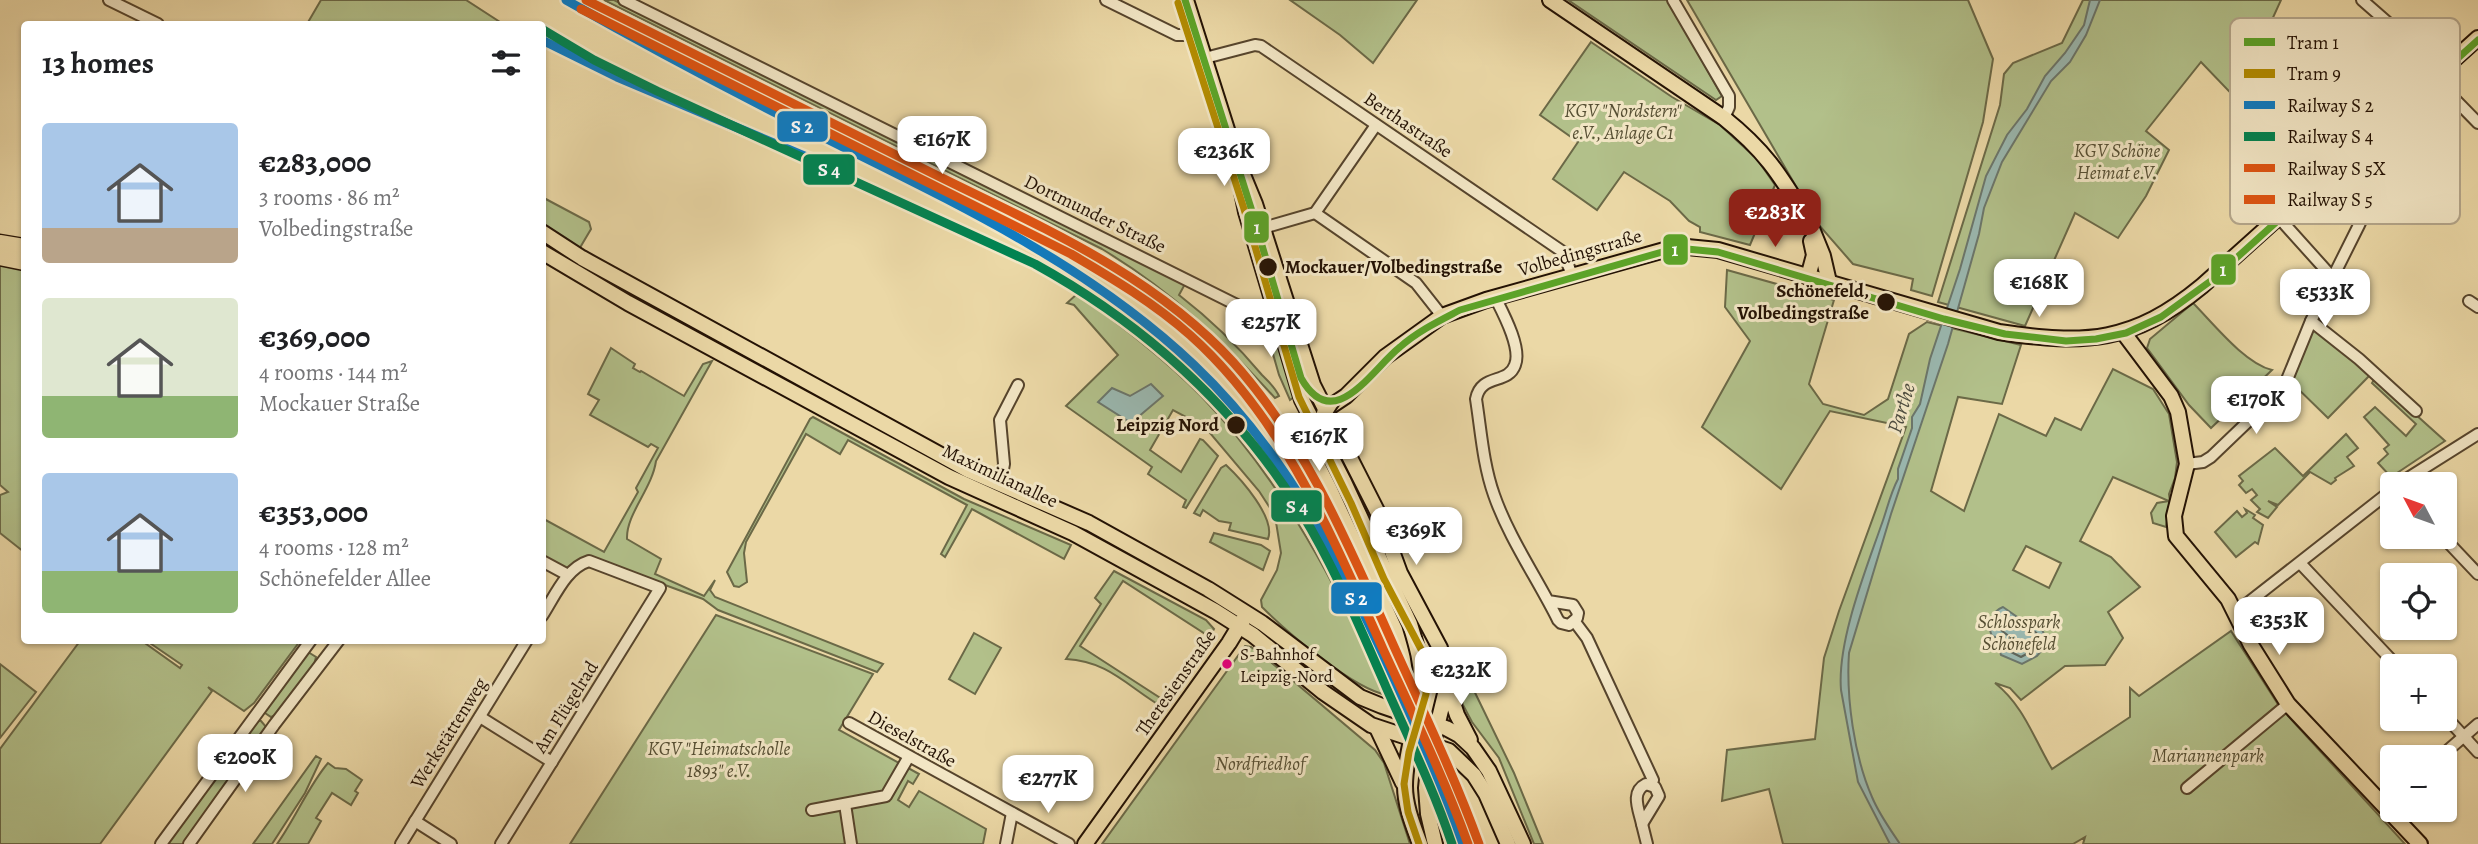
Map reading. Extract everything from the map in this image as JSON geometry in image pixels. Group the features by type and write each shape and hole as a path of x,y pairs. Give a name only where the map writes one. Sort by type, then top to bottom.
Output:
{"highway":[{"path":"0,243 21,246"},
{"path":"0,257 21,261"}],"main road":[{"path":"1186,0 1236,158 1263,228 1300,393 1410,624 1419,659 1419,697 1405,788 1408,809 1418,838"},
{"path":"1550,0 1724,118 1769,159 1811,223 1829,282 1833,284"},
{"name":"Volbedingstraße","path":"2460,54 2478,37"},
{"path":"1236,158 1246,212 1313,385 1378,513 1400,573 1440,648 1446,683 1457,715 1489,771 1523,844"},
{"path":"1805,216 1804,221 1814,251 1808,277"},
{"name":"Volbedingstraße","path":"1325,410 1346,396 1385,357 1442,316 1496,297 1652,252 1687,247 1718,250 1999,332 2038,337 2083,338 2123,332 2156,319 2182,302 2272,224"},
{"name":"Maximilianallee","path":"546,235 582,258 937,454 1000,485 1089,523 1247,612 1346,688 1382,706 1460,735 1476,751"},
{"name":"Maximilianallee","path":"546,254 628,303 949,477 1073,533 1239,626 1323,692 1377,728 1433,744 1455,755 1469,769 1486,794 1508,844"},
{"path":"2123,332 2171,396 2182,427 2187,464 2174,516 2176,536 2212,578 2288,704 2380,797"},
{"path":"1300,393 1325,410"},
{"path":"1337,433 1346,396"},
{"path":"1318,432 1325,410"},
{"name":"Theresienstraße","path":"1085,844 1247,612"},
{"path":"1435,844 1426,788 1427,768 1439,725 1446,683"},
{"path":"1377,728 1405,788"},
{"path":"2402,822 2420,844"}],"street":[{"path":"109,0 152,21"},
{"name":"Dortmunder Straße","path":"624,0 1253,313 1269,316 1283,312"},
{"path":"1106,0 1177,36 1197,35"},
{"path":"1673,0 1729,96 1729,107 1724,118"},
{"path":"2362,0 2380,18"},
{"name":"Berthastraße","path":"1205,58 1255,45 1261,46 1563,252 1572,275"},
{"path":"2460,101 2478,123"},
{"path":"1263,228 1315,212 1376,125"},
{"path":"1315,212 1416,283 1442,316"},
{"path":"2284,224 2333,278"},
{"path":"2187,464 2203,462 2211,457 2284,387 2311,321 2358,224"},
{"path":"1496,297 1517,355 1515,366 1510,372 1485,383 1476,399 1488,475 1495,498 1548,601 1561,623 1569,625 1575,622 1578,613 1573,605 1548,601"},
{"path":"2311,321 2359,359 2416,411"},
{"name":"Maximilianallee","path":"1000,485 1004,464 1000,420 1018,385"},
{"path":"2418,472 2478,434"},
{"path":"2235,613 2380,499"},
{"path":"2455,550 2478,574"},
{"name":"Am Flügelrad","path":"501,844 660,588 589,561 580,564 568,575"},
{"path":"546,563 568,575 546,610"},
{"path":"2300,563 2386,654"},
{"path":"1575,622 1587,638 1653,780 1651,785"},
{"path":"161,844 309,644"},
{"path":"313,644 328,656"},
{"path":"190,844 274,725 336,644"},
{"name":"Werkstättenweg","path":"401,844 525,644"},
{"path":"2186,788 2288,704"},
{"path":"257,713 274,725"},
{"path":"480,716 552,762"},
{"name":"Dieselstraße","path":"849,723 908,758 1069,844"},
{"path":"2453,745 2478,724"},
{"path":"2457,729 2478,752"},
{"path":"812,810 886,796 908,758"},
{"path":"1642,824 1659,796 1651,785 1641,786 1636,795 1642,824 1647,844"},
{"path":"845,804 851,844"},
{"path":"1006,844 1012,813"},
{"path":"415,821 452,844"}],"green space":[{"path":"321,0 466,0 498,21 309,21"},
{"path":"604,0 614,0 1185,284 1179,295 1233,343 1279,396 1275,398 1214,335 1173,299 1102,249"},
{"path":"1290,0 1417,0 1373,63 1340,35"},
{"path":"1568,0 1668,0 1722,96 1716,100"},
{"path":"1687,0 1968,0 1993,59 1983,122 1932,296 1911,290 1913,279 1853,264 1818,224"},
{"name":"KGV Schöne Heimat e.V.","path":"2083,0 2281,0 2273,18 2230,18 2230,92 2201,62 2146,131 2169,150 2146,196 2118,238 2075,213 2025,326 1938,302 2000,105 2004,74 2013,63 2062,43"},
{"name":"KGV \"Nordstern\" e.V., Anlage C1","path":"1591,42 1672,97 1720,125 1757,159 1775,185 1750,245 1700,232 1700,227 1689,221 1670,201 1624,172 1597,210 1553,179 1578,142 1540,115"},
{"path":"546,199 589,222 591,229 578,251 546,229"},
{"path":"546,244 797,381 795,385 610,287 546,249"},
{"path":"0,263 21,266 21,550 0,533 0,495 8,492 0,485"},
{"path":"1727,270 1834,300 1809,384 1823,404 1864,415 1888,399 1909,334 1927,322 2021,345 2002,404 1958,397 1931,491 1964,511 1999,414 2046,436 2055,418 2081,430 2113,369 2153,389 2169,414 2177,462 2169,494 2170,502 2166,527 2153,523 2151,513 2157,503 2169,501 2113,477 2080,541 2111,557 2140,587 2108,612 2123,638 2105,665 2065,666 2021,700 2010,688 1995,683 2021,712 2052,769 2130,717 2130,688 2139,696 2231,631 2279,706 2380,817 2380,822 2385,822 2405,844 2083,844 2085,837 2073,844 1783,844 1769,789 1722,801 1727,750 1815,739 1824,658 1906,427 1830,411 1781,489 1702,427 1750,341 1725,307","holes":["2026,546 2061,563 2049,588 2013,570"]},
{"path":"1077,294 1172,368 1231,429 1283,500 1306,537 1349,615 1387,695 1373,691 1339,671 1262,607 1261,600 1277,570 1281,553 1276,522 1259,491 1205,427 1173,410 1150,450 1181,472 1200,439 1218,456 1186,508 1183,507 1186,500 1148,474 1152,467 1066,406 1118,355 1074,305 1067,303"},
{"path":"2193,303 2240,351 2261,366 2272,370 2211,428 2189,405 2147,348 2150,339"},
{"path":"1255,319 1270,325 1273,331 1294,397 1290,400 1279,375 1267,333"},
{"path":"2312,327 2371,374 2328,418 2292,383 2294,369"},
{"path":"611,348 635,364 633,368 684,396 703,364 712,361 656,461 650,481 631,520 627,539 661,559 655,574 704,596 715,580 710,590 715,597 883,664 877,672 718,610 703,599 589,557 566,569 546,558 546,520 604,552 638,492 636,488 658,448 651,444 648,447 590,415 599,400 588,394"},
{"path":"2375,378 2445,441 2398,472 2386,472 2378,463 2388,454 2384,449 2389,445 2364,417 2375,407 2406,436 2416,424 2372,383"},
{"path":"838,408 1069,518 1219,604 995,495 837,411"},
{"path":"813,417 964,499 1071,545 1064,559 972,509 945,557 941,554 967,505 848,440 840,454 806,434 746,542 744,553 747,582 739,587 734,586 727,572"},
{"path":"2346,434 2358,448 2347,457 2354,466 2335,478 2331,484 2310,472 2278,505 2268,501 2277,507 2268,518 2257,512 2260,509 2251,500 2257,495 2252,489 2246,493 2239,485 2243,481 2239,476 2275,448 2303,476"},
{"path":"1226,465 1256,499 1267,521 1268,539 1229,530 1231,523 1219,521 1203,510 1200,516 1194,513 1221,468"},
{"path":"2245,509 2255,515 2253,518 2263,525 2258,544 2255,542 2236,557 2215,532 2237,511 2242,517 2247,513"},
{"path":"1214,533 1261,545 1270,551 1263,570 1210,542"},
{"path":"1114,571 1206,620 1214,629 1210,637 1123,581 1080,646 1168,703 1164,708 1107,670 1066,659 1101,604 1095,598"},
{"name":"KGV \"Heimatscholle 1893\" e.V.","path":"716,615 873,674 839,730 919,774 913,784 908,781 898,800 909,807 919,791 986,829 983,844 570,844"},
{"path":"974,633 1001,648 975,694 949,679"},
{"path":"78,644 146,644 180,668 182,665 151,644 298,644 254,703 244,711 208,687 212,691 100,844 0,844 0,749"},
{"name":"Nordfriedhof","path":"1245,646 1251,647 1266,658 1375,750 1384,763 1410,844 1102,844"},
{"path":"308,652 316,657 314,665 278,714 271,717 265,713 265,706"},
{"path":"0,664 36,692 0,738"},
{"path":"1464,670 1514,773 1543,844 1534,844 1499,758 1472,722 1463,705 1457,673"},
{"path":"256,720 261,721 267,728 186,844 163,844"},
{"path":"316,756 321,759 305,793 272,844 253,844"},
{"path":"328,763 335,768 346,769 362,780 351,805 332,793 316,818 321,821 308,844 277,844 315,781"}],"water":[{"path":"2090,0 2100,0 2086,35 2070,62 2051,81 2002,162 1984,208 1948,344 1891,514 1849,653 1850,707 1856,745 1872,797 1900,844 1890,844 1858,782 1841,690 1843,651 1848,629 1860,585 1898,479 1898,469 1912,428 1912,417 1920,404 1930,359 1960,269 1986,176 2007,135 2027,109 2045,76 2084,25"},
{"path":"1151,384 1163,396 1131,423 1098,402 1112,388 1130,396"},
{"path":"2003,607 2023,621 2040,625 2048,643 2037,656 2022,664 2001,655 1999,649 2004,640 1992,636 1990,623 1993,615"}],"tram line":[{"name":"1","path":"1185,0 1301,378 1314,394 1326,401 1339,400 1352,393 1407,341 1460,310 1669,250 1718,252 1944,319 2005,334 2066,341 2126,333 2161,317 2212,280 2274,224"},
{"name":"9","path":"1178,3 1244,209 1299,397 1351,503 1384,579 1423,653 1426,694 1409,752 1404,784 1408,812 1419,844"},
{"name":"1","path":"2460,56 2478,40"},
{"path":"1331,449 1329,430 1332,416 1352,389"}],"transit line":[{"path":"566,0 1025,242 1113,298 1155,330 1194,365 1228,399 1258,436 1311,514 1376,640 1440,783 1463,844"},
{"path":"586,0 1049,231 1128,276 1201,330 1259,393 1304,460 1359,568 1437,742 1479,844"},
{"path":"581,9 1071,254 1147,302 1190,335 1223,368 1253,404 1303,481 1345,564 1417,722 1468,844"},
{"path":"546,31 594,60 657,91 1035,264 1117,316 1191,377 1256,448 1311,529 1360,627 1429,784 1452,844"},
{"path":"546,42 617,77 847,174"}],"place":[{"name":"Mockauer/Volbedingstraße","path":"1268,267"},
{"name":"Schönefeld, Volbedingstraße","path":"1886,302"},
{"name":"Leipzig Nord","path":"1236,425"},
{"name":"S-Bahnhof Leipzig-Nord","path":"1227,664"}],"water label":[{"name":"Parthe","path":"1901,408"}],"park label":[{"name":"Schlosspark Schönefeld","path":"2019,633"},
{"name":"Mariannenpark","path":"2208,756"}]}
